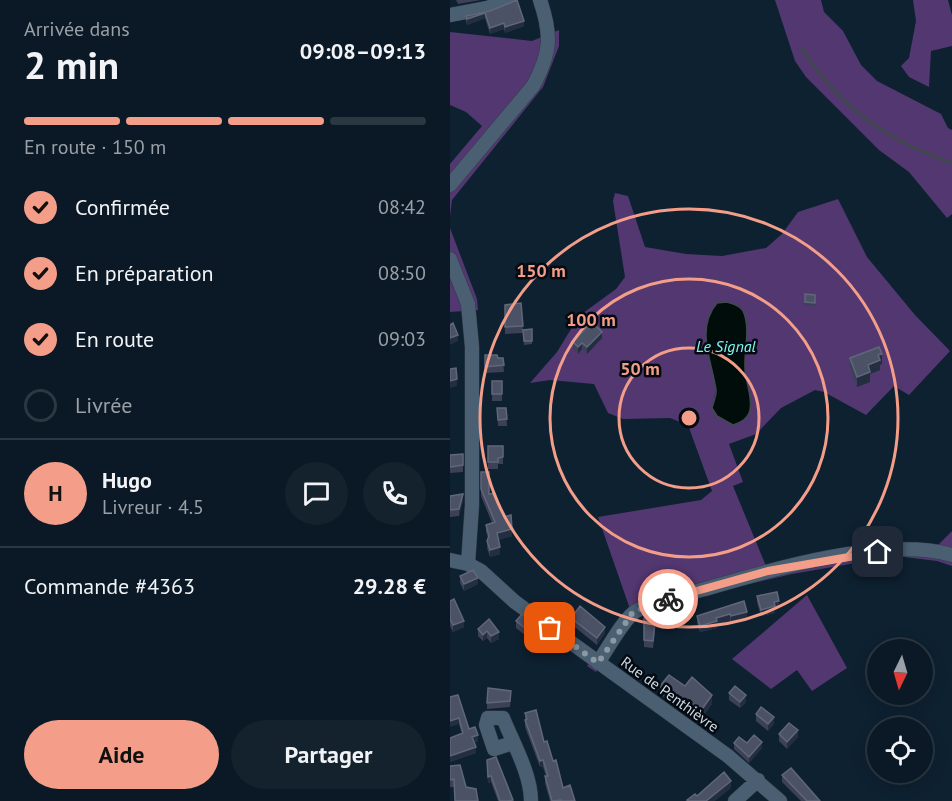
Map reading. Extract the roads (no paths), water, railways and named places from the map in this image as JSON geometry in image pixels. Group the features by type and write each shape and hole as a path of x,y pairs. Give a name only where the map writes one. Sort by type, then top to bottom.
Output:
{"street":[{"path":"450,15 487,8 510,0"},
{"path":"450,185 533,86 540,74 549,47 550,34 540,0"},
{"path":"450,259 468,304 472,346 472,506 468,564"},
{"path":"598,663 633,612 664,600 768,571 859,554 929,549 952,555"},
{"name":"Rue de Penthièvre","path":"450,560 468,564 482,571 515,602 758,780 780,801"},
{"path":"513,743 531,792 531,801"},
{"path":"735,801 758,780"}],"water":[{"name":"Le Signal","path":"727,302 740,307 743,311 747,332 745,368 750,410 746,418 733,425 717,416 712,408 716,390 706,334 710,313 717,303"}],"waterway":[{"path":"802,49 833,89 867,120 906,144 952,163"}]}
